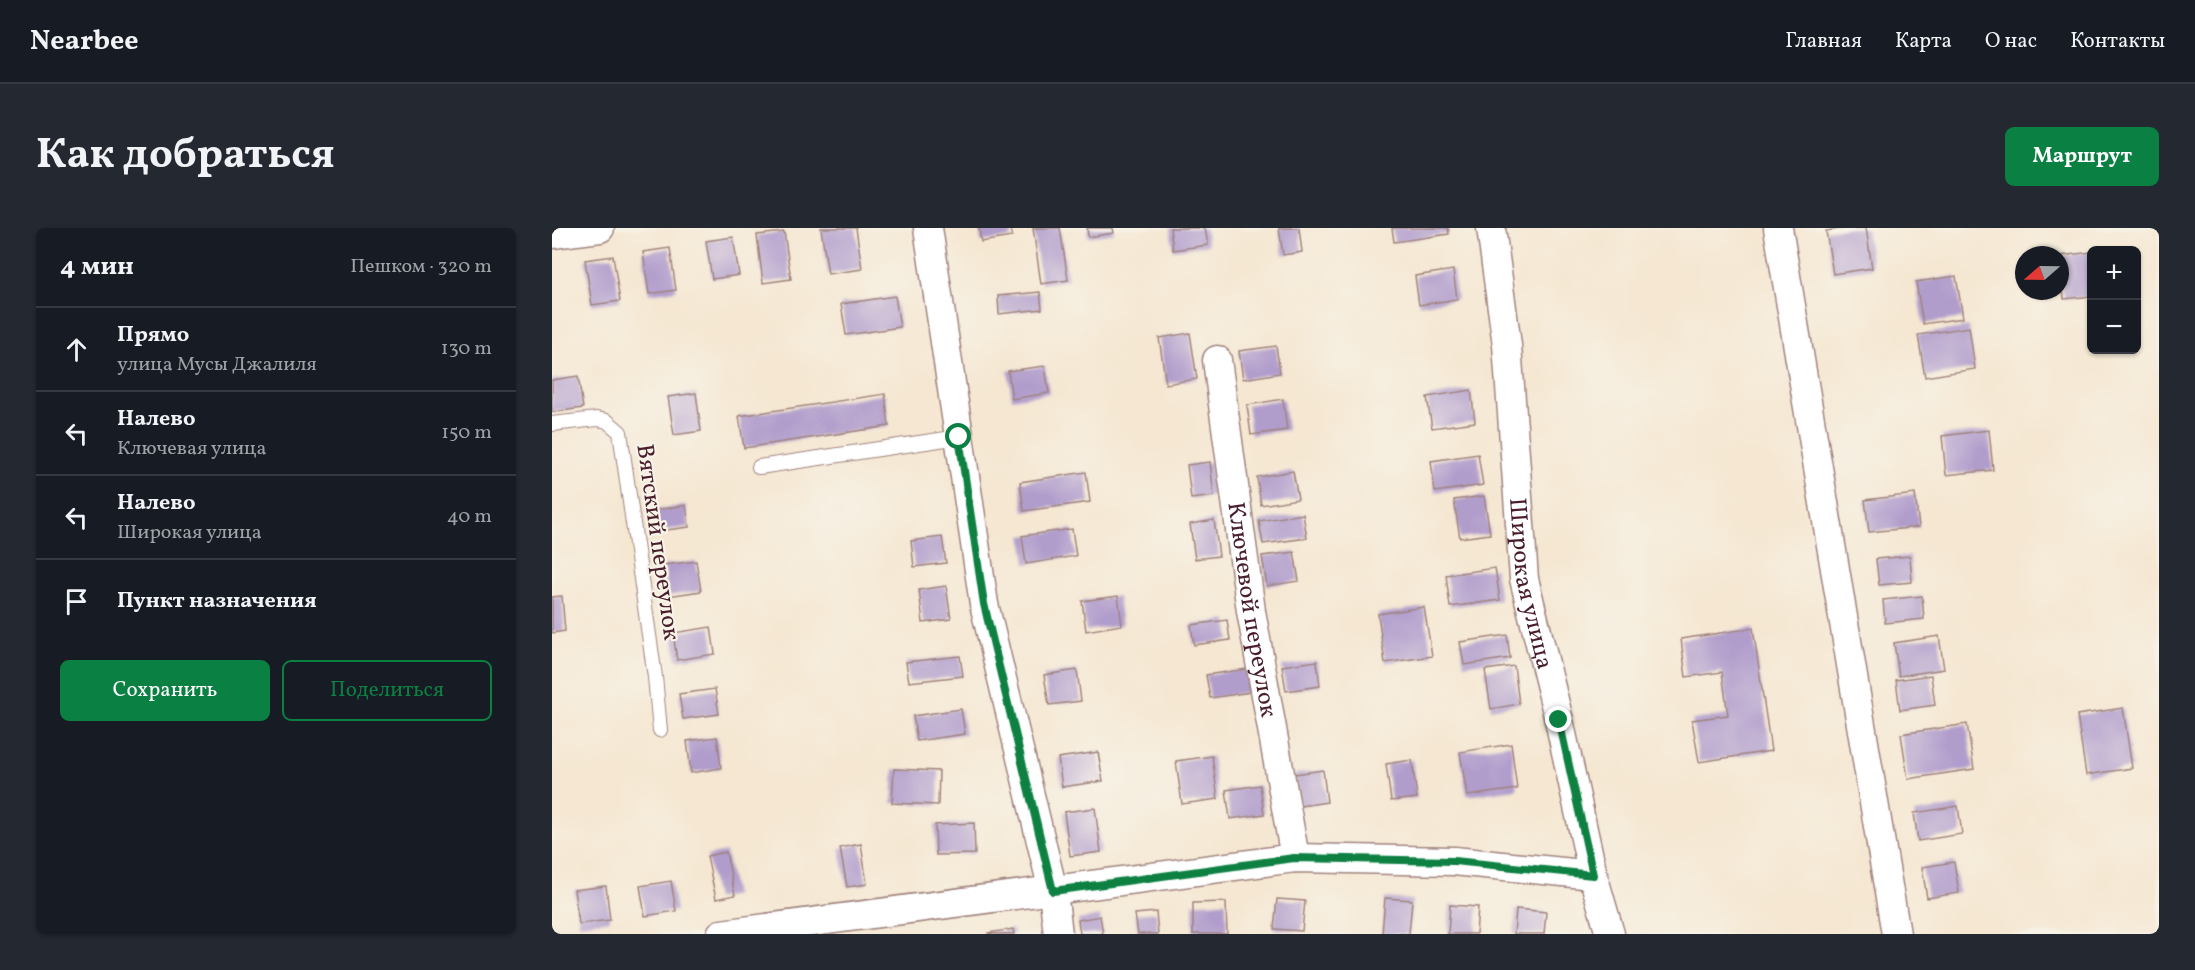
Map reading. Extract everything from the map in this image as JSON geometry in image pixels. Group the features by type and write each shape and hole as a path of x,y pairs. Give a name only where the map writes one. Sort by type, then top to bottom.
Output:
{"street":[{"path":"552,234 600,228"},
{"path":"928,228 984,604 1053,891 1058,934"},
{"name":"Широкая улица","path":"1491,228 1507,345 1524,579 1559,720 1593,875 1610,934"},
{"path":"1778,228 1896,934"},
{"name":"Ключевой переулок","path":"1217,360 1251,611 1294,858"},
{"path":"721,934 1294,858 1454,861 1593,875"}],"lane":[{"name":"Вятский переулок","path":"552,424 597,419 607,421 620,432 656,677 660,730"},
{"path":"759,467 959,437"}],"building":[{"path":"821,228 856,228 862,269 828,274"},
{"path":"979,228 1010,228 1012,237 981,242"},
{"path":"1033,228 1060,228 1068,280 1041,284"},
{"path":"1087,228 1113,228 1114,233 1088,237"},
{"path":"1170,228 1205,228 1208,245 1173,250"},
{"path":"1279,228 1299,228 1302,252 1283,255"},
{"path":"1392,228 1448,228 1449,234 1394,242"},
{"path":"1866,228 1872,268 1833,274 1826,231"},
{"path":"784,232 791,279 763,283 757,235"},
{"path":"733,237 739,275 712,279 706,241"},
{"path":"670,248 676,290 649,294 643,252"},
{"path":"2087,253 2087,297 2069,298 2069,255"},
{"path":"613,256 620,301 592,305 585,260"},
{"path":"1453,270 1457,299 1419,305 1415,276"},
{"path":"1956,276 1963,318 1923,324 1916,282"},
{"path":"1040,292 1042,309 999,314 998,296"},
{"path":"895,296 900,327 846,335 841,304"},
{"path":"1969,327 1975,369 1925,377 1918,335"},
{"path":"1190,333 1197,379 1166,384 1159,338"},
{"path":"1276,346 1280,373 1243,379 1239,351"},
{"path":"1045,366 1049,393 1012,399 1008,371"},
{"path":"578,376 583,408 552,412 552,380"},
{"path":"1471,390 1475,422 1432,428 1427,397"},
{"path":"696,393 701,431 674,435 668,397"},
{"path":"885,394 889,426 744,448 739,416"},
{"path":"1283,399 1287,430 1251,435 1247,405"},
{"path":"1989,430 1993,470 1946,475 1942,436"},
{"path":"1478,454 1483,485 1435,492 1431,461"},
{"path":"1210,462 1214,496 1191,499 1187,465"},
{"path":"1293,471 1298,499 1261,505 1257,477"},
{"path":"1086,472 1090,502 1024,511 1020,482"},
{"path":"1915,494 1919,527 1869,532 1865,500"},
{"path":"1484,496 1490,534 1460,538 1454,500"},
{"path":"686,505 689,527 659,531 656,510"},
{"path":"1303,514 1307,538 1263,544 1259,521"},
{"path":"1214,520 1219,556 1195,559 1190,524"},
{"path":"1072,529 1076,556 1026,564 1022,536"},
{"path":"942,537 946,563 914,567 911,541"},
{"path":"1294,552 1299,581 1267,586 1262,556"},
{"path":"1910,556 1912,582 1879,585 1876,559"},
{"path":"696,561 701,591 668,596 664,565"},
{"path":"1495,568 1500,600 1450,607 1446,575"},
{"path":"946,586 951,619 923,623 919,590"},
{"path":"562,596 565,631 552,633 552,597"},
{"path":"1118,596 1122,625 1086,631 1082,601"},
{"path":"1922,596 1924,619 1885,623 1883,600"},
{"path":"1424,607 1432,656 1385,663 1378,614"},
{"path":"1227,620 1230,640 1194,645 1191,625"},
{"path":"711,627 715,654 677,660 673,633"},
{"path":"1753,628 1771,751 1699,762 1692,720 1728,715 1722,672 1686,677 1681,639"},
{"path":"1507,635 1510,658 1464,665 1460,642"},
{"path":"1939,636 1944,669 1899,676 1894,643"},
{"path":"960,656 963,676 909,682 906,662"},
{"path":"1317,661 1320,686 1286,691 1282,666"},
{"path":"1514,666 1519,704 1491,709 1485,670"},
{"path":"1247,669 1250,692 1210,698 1206,675"},
{"path":"1077,670 1081,701 1049,705 1044,675"},
{"path":"1931,675 1935,705 1900,710 1896,680"},
{"path":"715,689 719,714 683,719 679,694"},
{"path":"2123,708 2132,768 2086,775 2077,715"},
{"path":"961,709 965,734 917,741 913,716"},
{"path":"1967,724 1974,769 1908,779 1901,734"},
{"path":"717,737 721,768 691,773 687,741"},
{"path":"1511,744 1517,789 1467,796 1460,752"},
{"path":"1098,752 1103,781 1062,787 1058,758"},
{"path":"1212,756 1218,799 1182,804 1176,761"},
{"path":"1412,760 1417,798 1391,801 1386,764"},
{"path":"894,769 939,771 938,805 892,803"},
{"path":"1323,770 1327,802 1300,806 1295,774"},
{"path":"1260,785 1264,814 1230,819 1226,790"},
{"path":"1958,806 1962,834 1918,841 1914,813"},
{"path":"1095,808 1101,852 1070,856 1064,812"},
{"path":"974,823 975,854 936,855 935,825"},
{"path":"861,844 867,884 847,887 840,848"},
{"path":"726,852 735,895 716,899 707,856"},
{"path":"1954,862 1959,893 1927,898 1922,867"},
{"path":"671,881 676,911 645,916 640,886"},
{"path":"606,886 610,920 579,924 574,890"},
{"path":"1385,898 1412,900 1409,934 1382,934"},
{"path":"1277,899 1305,901 1302,931 1274,929"},
{"path":"1226,902 1227,934 1193,934 1193,903"},
{"path":"1450,905 1478,907 1476,934 1448,934"},
{"path":"1516,909 1546,912 1544,934 1514,934"},
{"path":"1156,912 1158,934 1138,934 1135,914"},
{"path":"1100,916 1103,934 1080,934 1078,920"},
{"path":"1013,929 1014,934 988,933"}],"route":[{"path":"959,437 984,604 1053,891 1294,858 1454,861 1593,875 1559,720"}]}
